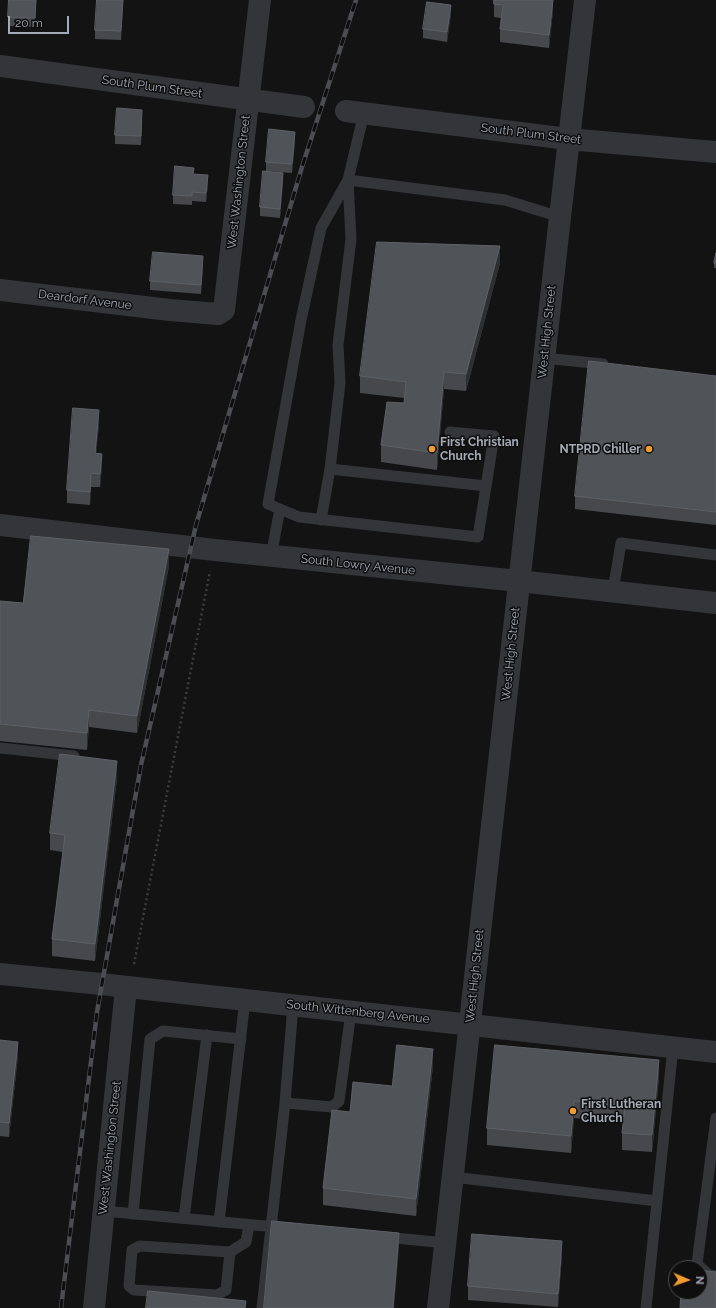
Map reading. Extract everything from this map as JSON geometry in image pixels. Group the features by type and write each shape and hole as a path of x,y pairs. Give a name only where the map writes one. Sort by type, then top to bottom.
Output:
{"street":[{"name":"West Washington Street","path":"170,310 218,314 224,310 260,0"},
{"name":"West High Street","path":"438,1308 568,139 585,0"},
{"name":"South Plum Street","path":"0,66 304,107"},
{"name":"South Plum Street","path":"355,112 568,139 716,148"},
{"name":"Deardorf Avenue","path":"0,290 170,310"},
{"name":"South Lowry Avenue","path":"0,525 271,556 716,603"},
{"name":"South Wittenberg Avenue","path":"0,974 716,1052"},
{"name":"West Washington Street","path":"94,1308 126,987"}],"lane":[{"path":"321,520 330,469 340,383 338,345 351,239 348,180 355,112"},
{"path":"348,180 506,200 560,217"},
{"path":"348,180 321,228 301,320 268,504 299,518 478,537 494,436 450,432"},
{"path":"544,358 614,365"},
{"path":"330,469 486,486"},
{"path":"271,556 280,509"},
{"path":"612,592 621,543 716,555"},
{"path":"0,748 85,758"},
{"path":"219,1222 245,1000"},
{"path":"262,1308 285,1103 293,1005"},
{"path":"285,1103 332,1107 339,1100 351,1012"},
{"path":"133,1214 150,1039 163,1031 241,1039"},
{"path":"184,1218 207,1035"},
{"path":"646,1308 673,1047"},
{"path":"716,1118 698,1264 709,1275 716,1276"},
{"path":"453,1177 657,1201"},
{"path":"104,1211 301,1230"},
{"path":"230,1252 226,1290 217,1295 134,1290 129,1286 132,1250 140,1246 230,1252 246,1242 249,1225"},
{"path":"371,1236 446,1243"}],"path":[{"path":"134,964 210,571"}],"building":[{"path":"9,0 36,0 35,18 8,17"},
{"path":"97,0 123,0 121,31 95,30"},
{"path":"494,0 553,0 549,35 500,29 503,5 494,4"},
{"path":"427,2 451,5 447,32 423,29"},
{"path":"117,108 142,110 141,136 115,135"},
{"path":"269,129 295,132 292,164 266,162"},
{"path":"175,166 194,168 193,174 208,175 206,193 192,192 192,196 173,195"},
{"path":"263,171 283,173 280,209 260,207"},
{"path":"377,242 500,246 466,374 444,372 437,453 381,445 387,402 404,403 406,382 360,376"},
{"path":"153,252 203,256 201,285 150,281"},
{"path":"716,253 716,264 714,263"},
{"name":"NTPRD Chiller","path":"589,361 716,376 716,512 575,496"},
{"path":"73,408 99,410 95,453 102,454 100,474 91,473 90,492 67,490"},
{"path":"31,536 169,549 137,716 89,710 87,733 0,724 0,601 23,603"},
{"path":"60,754 117,761 95,944 52,939 65,835 50,833"},
{"path":"0,1040 18,1042 9,1123 0,1122"},
{"path":"397,1045 433,1049 416,1199 323,1188 332,1110 350,1112 353,1082 392,1086"},
{"name":"First Lutheran Church","path":"495,1045 659,1060 652,1135 622,1133 625,1106 574,1101 571,1136 487,1128"},
{"path":"272,1221 399,1233 393,1308 264,1308"},
{"path":"472,1234 562,1241 558,1294 468,1286"},
{"path":"708,1271 716,1272 716,1308 680,1308 680,1300 708,1300"},
{"path":"148,1291 246,1301 245,1308 146,1308"}],"railway":[{"path":"61,1308 97,1012 141,765 196,525 302,167 356,0"}],"place":[{"name":"First Christian Church","path":"432,449"},
{"name":"NTPRD Chiller","path":"649,449"},
{"name":"First Lutheran Church","path":"573,1111"}]}
